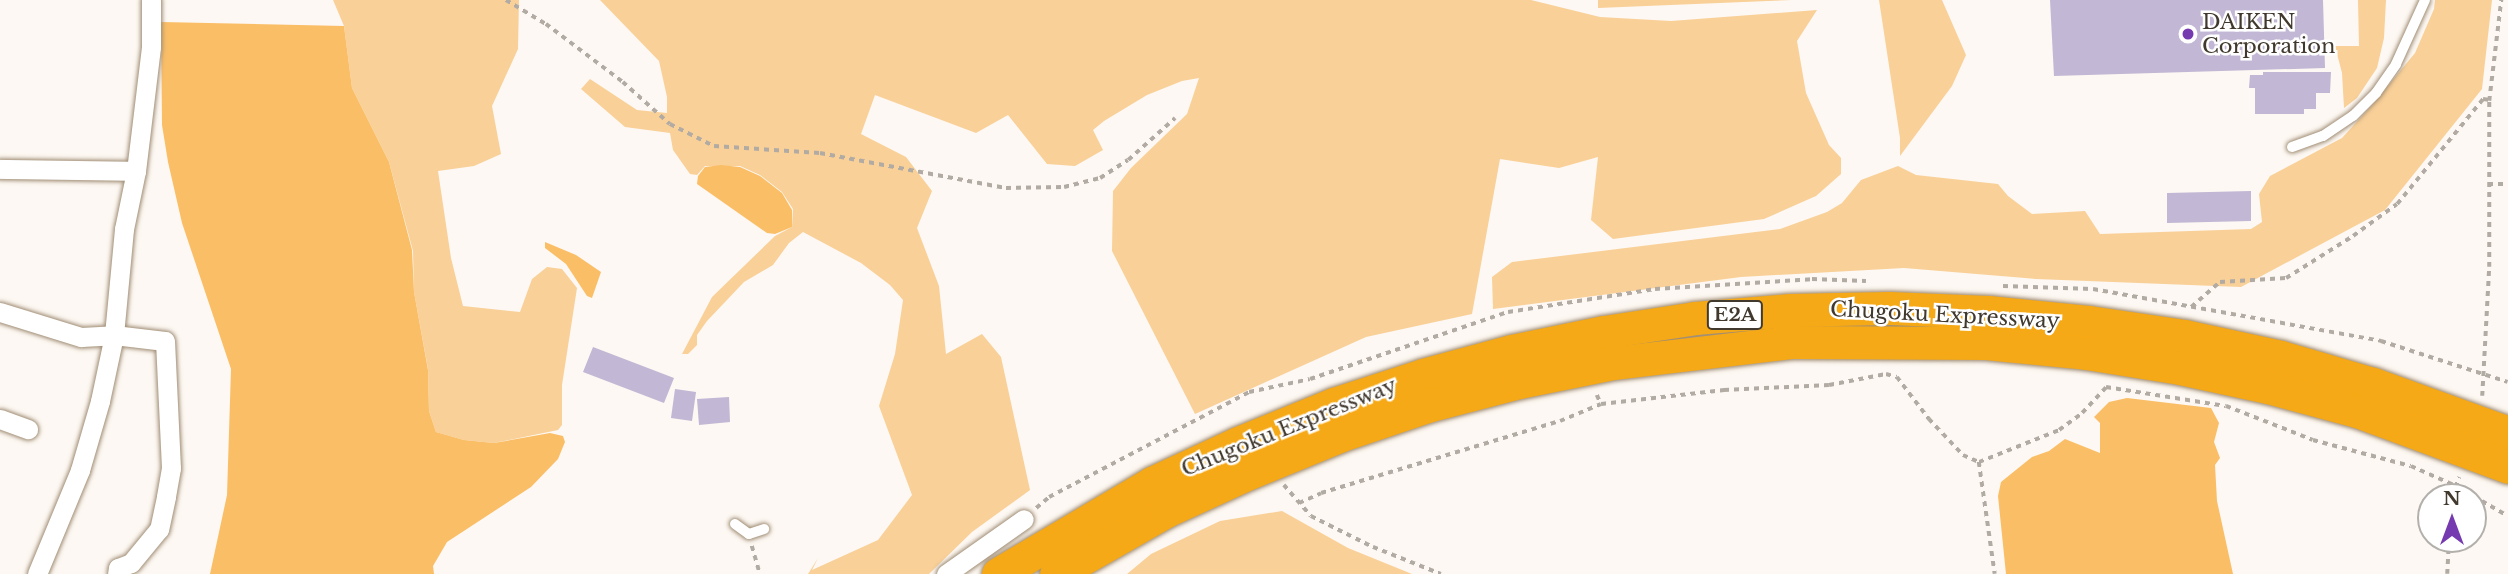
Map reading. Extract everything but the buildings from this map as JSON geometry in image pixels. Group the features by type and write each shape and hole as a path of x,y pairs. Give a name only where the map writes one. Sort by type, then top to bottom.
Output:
{"highway":[{"name":"Chugoku Expressway","path":"998,574 1152,483 1238,443 1334,404 1423,374 1512,351 1604,332 1695,318 1791,310 1889,308 1988,312 2117,326 2185,336 2281,357 2373,384 2508,433"},
{"name":"Chugoku Expressway","path":"1056,574 1166,511 1249,473 1339,436 1427,407 1519,382 1614,363 1793,342 1986,343 2086,353 2180,368 2268,387 2357,411 2508,467"}],"street":[{"path":"37,574 80,470 100,401 114,335 124,229 136,172 151,47 151,0"},
{"path":"0,169 136,172"},
{"path":"0,312 81,337 114,335 165,341 171,468 159,529 131,563 118,568 117,574"},
{"path":"0,419 28,429"},
{"path":"946,574 1024,519"}],"lane":[{"path":"2292,147 2323,136 2343,123 2376,93 2396,64 2425,0"},
{"path":"735,524 750,534 764,529"}],"path":[{"path":"506,0 546,24 623,82 670,124 714,146 820,153 1006,188 1064,187 1100,178 1129,160 1175,118"},
{"path":"2482,396 2485,375 2490,100 2501,0"},
{"path":"2191,307 2220,282 2286,278 2353,236 2397,204 2483,99 2490,100"},
{"path":"2488,184 2508,184"},
{"path":"1577,299 1579,307"},
{"path":"1299,503 1321,493 1560,421 1601,404 1724,390 1829,386 1886,374 1897,377 1929,419 1962,455 1979,462 2059,430 2082,413 2106,387 2226,407 2313,440 2412,466 2449,483"},
{"path":"2485,375 2508,382"},
{"path":"1597,395 1601,404"},
{"path":"1979,462 1995,574"},
{"path":"2457,483 2459,477"},
{"path":"1284,485 1311,516 1373,547 1441,574"},
{"path":"2487,504 2508,516"},
{"path":"750,534 760,574"},
{"path":"2447,574 2448,553"}],"shaded area":[{"path":"333,0 519,0 518,49 492,106 501,154 474,166 438,171 451,258 463,306 520,312 532,279 547,267 562,269 577,288 562,385 562,425 558,430 494,443 464,440 436,432 429,411 428,369 414,292 413,251 389,162 352,88 344,26"},
{"path":"600,0 1531,0 1600,17 1671,21 1817,10 1797,41 1806,93 1829,145 1841,158 1841,174 1816,196 1764,219 1613,239 1591,220 1598,157 1559,168 1500,159 1472,314 1366,337 1195,414 1112,251 1113,191 1131,168 1187,114 1199,78 1182,81 1147,95 1104,121 1093,130 1103,150 1075,166 1047,164 1008,115 976,133 875,95 861,134 906,157 932,191 917,228 939,286 946,354 982,334 1001,357 1030,490 972,532 929,574 808,574 818,558 812,570 878,540 912,495 879,406 895,354 903,300 890,285 861,263 803,232 789,243 773,265 744,282 707,321 697,335 697,345 688,354 682,354 712,297 775,236 792,227 793,209 782,192 760,175 740,166 705,166 697,175 690,174 673,150 670,133 625,127 581,89 590,79 637,110 667,113 667,97 659,61"},
{"path":"1598,0 1792,0 1598,8"},
{"path":"1879,0 1942,0 1966,55 1952,86 1900,156 1900,138"},
{"path":"2358,0 2386,0 2384,38 2377,68 2357,98 2344,108 2342,73 2335,46 2359,46"},
{"path":"2435,0 2492,0 2482,89 2385,210 2241,287 2036,279 1904,268 1741,277 1493,309 1492,277 1512,262 1780,229 1827,212 1842,203 1861,180 1898,166 1916,175 1998,184 2008,196 2032,214 2085,211 2100,234 2251,229 2262,222 2259,194 2270,176 2342,138 2415,53 2434,9"},
{"path":"161,22 344,26 352,88 389,162 412,250 414,292 428,370 429,411 436,432 464,440 494,443 550,433 563,436 565,442 558,459 531,487 447,542 433,566 434,574 210,574 227,495 231,369 182,223 168,162 162,125"},
{"path":"705,167 740,167 760,176 782,193 792,210 792,227 775,234 767,233 697,184 698,176"},
{"path":"545,242 576,255 601,272 592,298 587,296 566,264 545,248"},
{"path":"2127,398 2211,408 2219,423 2214,442 2220,458 2215,465 2217,501 2233,574 2006,574 1998,496 2001,482 2032,457 2049,451 2065,439 2100,453 2100,423 2094,417 2109,402"},
{"path":"1282,511 1348,548 1412,574 1127,574 1151,554 1220,521"}],"place":[{"name":"DAIKEN Corporation","path":"2188,34"}]}
